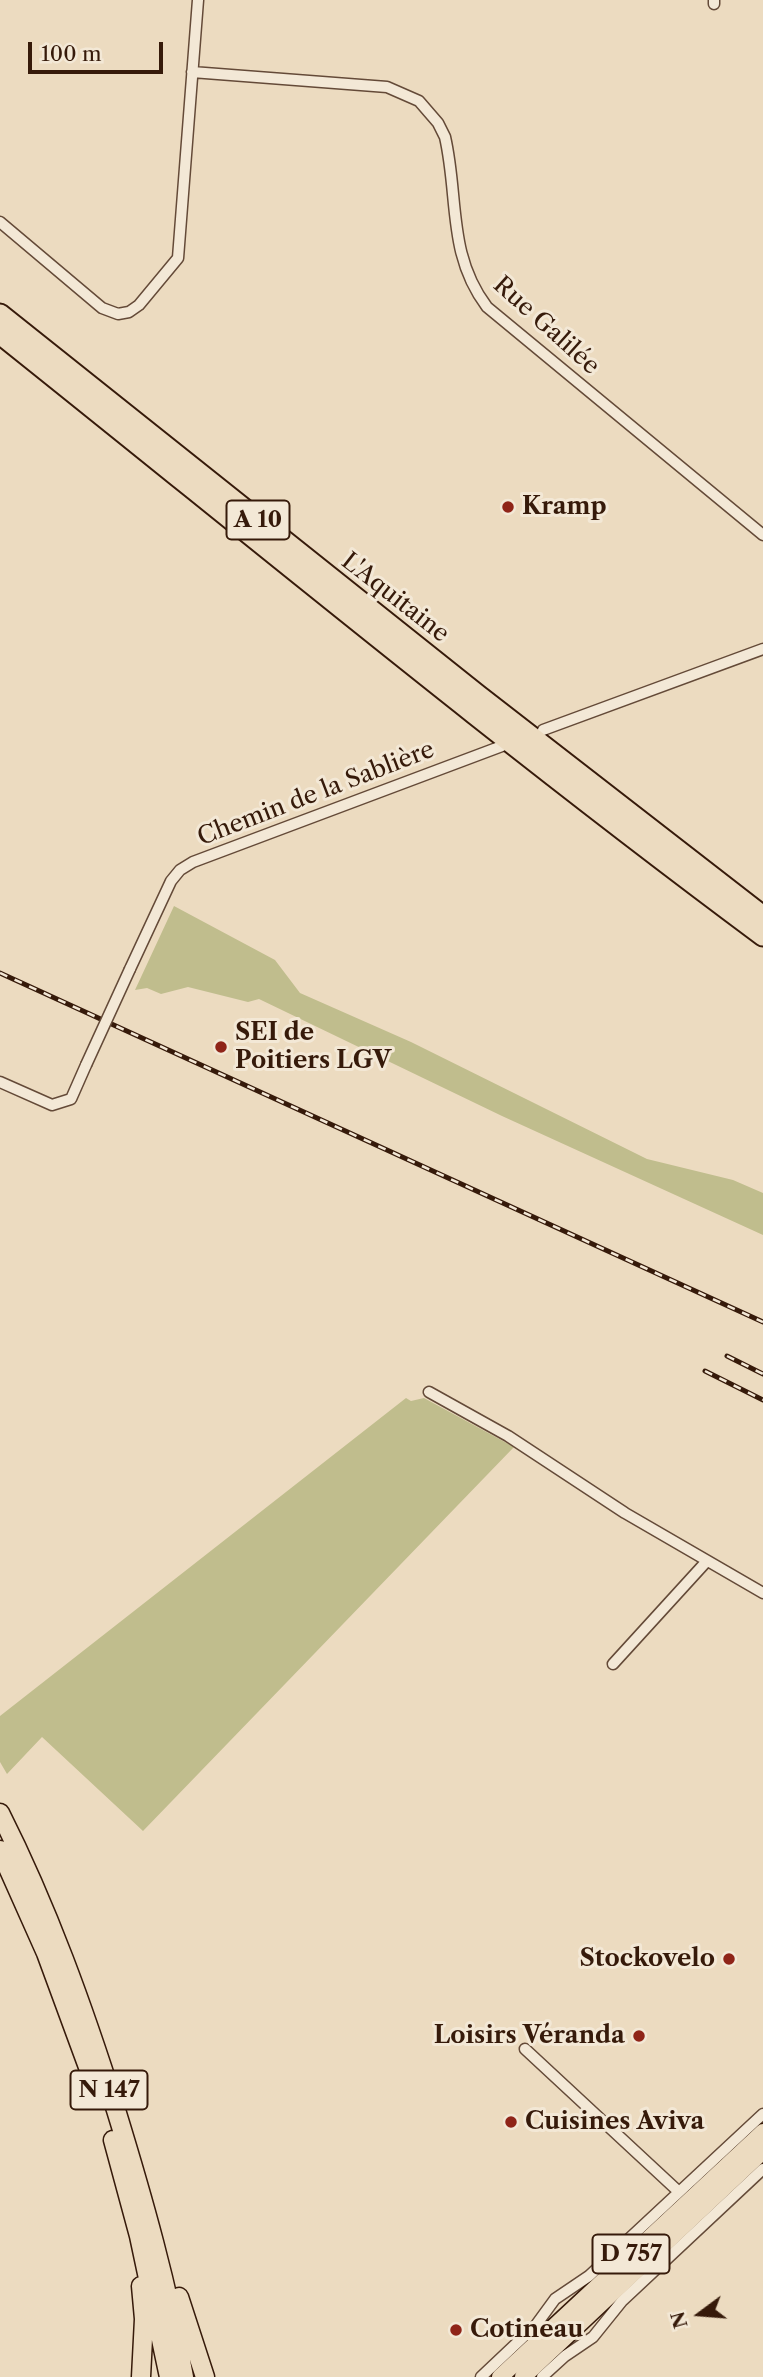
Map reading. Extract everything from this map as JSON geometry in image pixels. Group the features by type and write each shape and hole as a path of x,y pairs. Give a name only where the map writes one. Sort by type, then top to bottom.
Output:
{"highway":[{"name":"L'Aquitaine","path":"0,314 498,711 763,916"},
{"name":"L'Aquitaine","path":"0,334 496,730 763,936"},
{"name":"N 147","path":"0,1813 63,1956 93,2037 148,2213 184,2377"},
{"name":"N 147","path":"0,1850 41,1941 106,2116 127,2187 169,2377"},
{"name":"N 147","path":"127,2187 123,2198 141,2283 144,2319 141,2377"},
{"path":"148,2213 156,2221 205,2377"}],"main road":[{"name":"D 757","path":"500,2377 763,2132"},
{"name":"D 757","path":"523,2377 763,2151"}],"street":[{"path":"0,222 102,308 118,314 129,312 139,304 178,258 198,0"},
{"name":"Rue Galilée","path":"192,72 354,83 400,91 419,101 430,112 444,137 462,261 475,292 487,307 763,535"},
{"path":"543,730 763,649"},
{"name":"Chemin de la Sablière","path":"0,1082 51,1105 71,1099 171,881 180,870 193,862 502,746"},
{"path":"429,1392 511,1438 625,1513 763,1593"},
{"path":"613,1664 706,1562"},
{"path":"525,2049 679,2192"},
{"path":"481,2377 540,2321 555,2299 589,2276 763,2114"},
{"path":"542,2377 565,2356 593,2337 622,2301 763,2169"}],"shaded area":[{"path":"174,906 275,960 300,993 411,1042 647,1159 733,1180 763,1193 763,1235 502,1116 259,999 248,1002 188,987 161,994 147,988 135,990"},
{"path":"406,1398 411,1401 424,1398 514,1447 143,1831 42,1737 7,1774 0,1762 0,1716"}],"railway":[{"path":"0,973 763,1322"},
{"path":"727,1356 763,1374"},
{"path":"705,1371 763,1400"}],"place":[{"name":"Kramp","path":"508,507"},
{"name":"SEI de Poitiers LGV","path":"221,1047"},
{"name":"Stockovelo","path":"729,1959"},
{"name":"Loisirs Véranda","path":"639,2036"},
{"name":"Cuisines Aviva","path":"511,2122"},
{"name":"Cotineau","path":"456,2330"}]}
